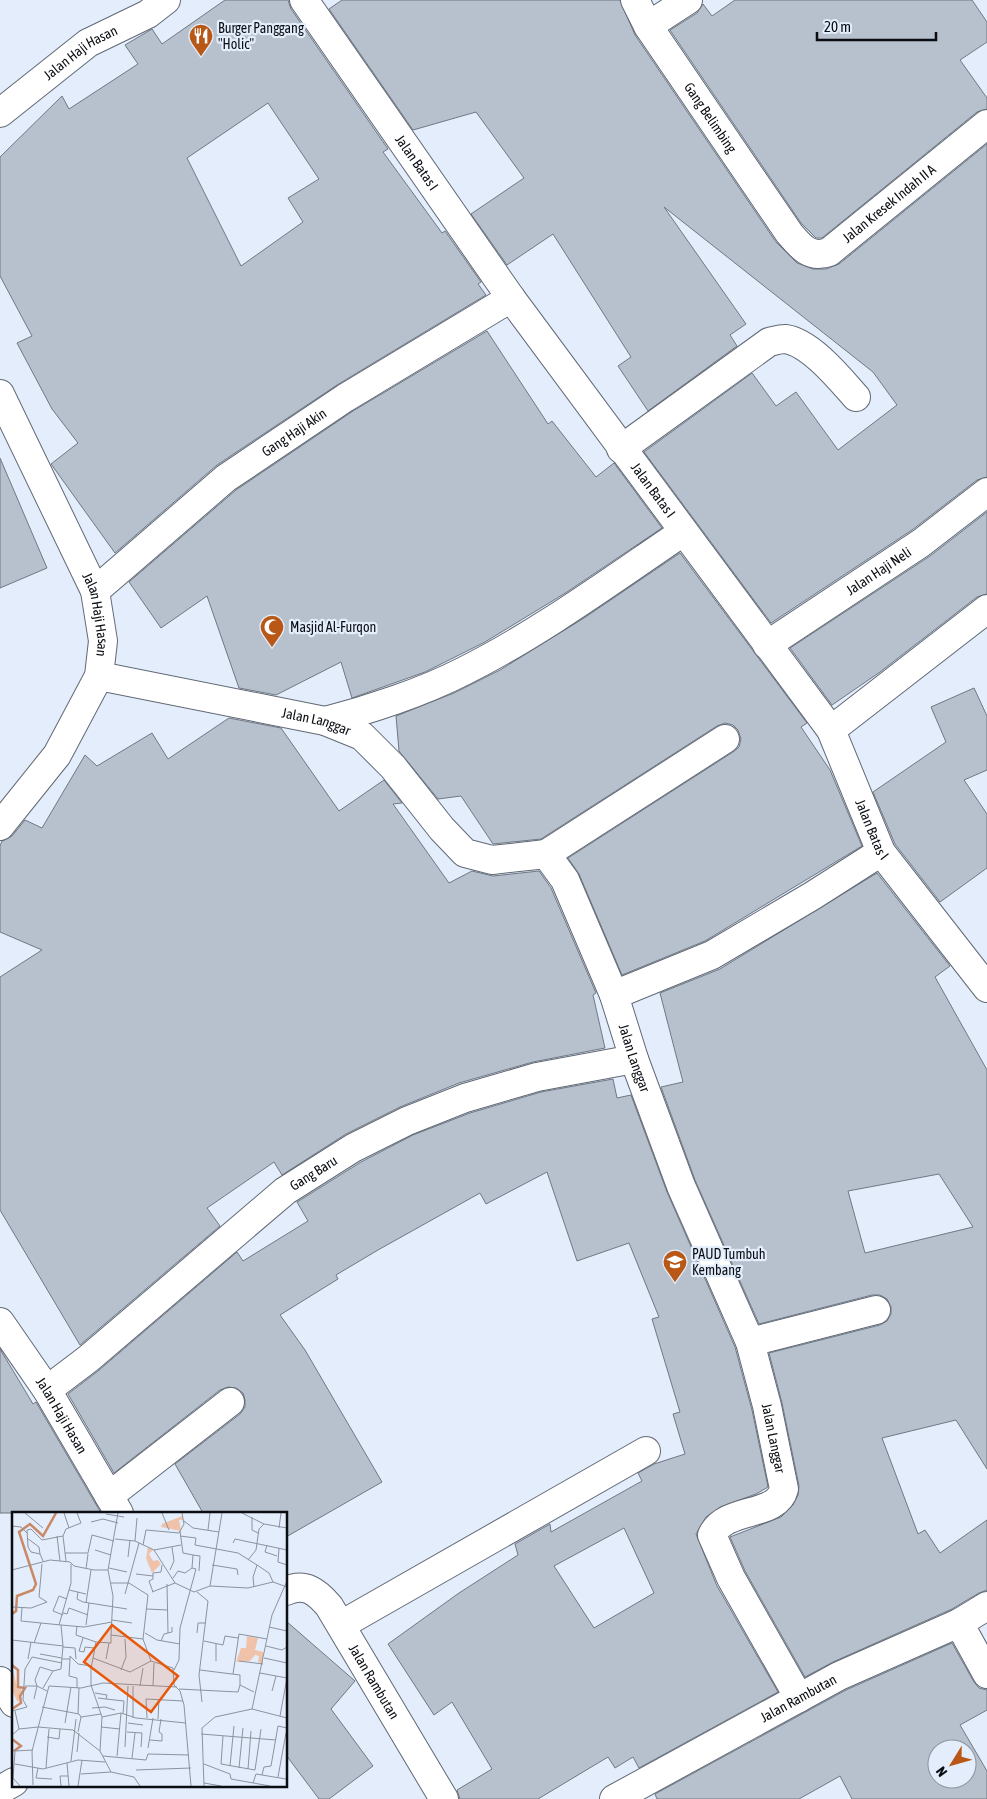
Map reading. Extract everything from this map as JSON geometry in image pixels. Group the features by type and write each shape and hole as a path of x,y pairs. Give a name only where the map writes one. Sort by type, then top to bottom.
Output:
{"street":[{"name":"Jalan Haji Hasan","path":"0,114 88,43 148,14 166,0"},
{"name":"Jalan Batas I","path":"304,0 511,298 831,730 881,852 978,957 987,988"},
{"name":"Gang Belimbing","path":"635,0 648,26 789,233"},
{"path":"648,26 688,0"},
{"name":"Jalan Kresek Indah II A","path":"789,233 807,252 819,256 829,252 987,124"},
{"name":"Gang Haji Akin","path":"95,591 226,478 345,398 511,298"},
{"path":"622,449 769,342 784,339 798,345 822,360 856,397"},
{"name":"Jalan Haji Hasan","path":"0,394 95,591 103,641 99,676 57,755 0,826"},
{"name":"Jalan Haji Neli","path":"767,645 921,543 987,492"},
{"path":"325,721 365,711 464,672 554,618 683,532"},
{"path":"831,730 987,609"},
{"name":"Jalan Langgar","path":"99,676 325,721 362,736 393,767 442,829 465,853 492,860 546,854 565,880 614,995 634,1059 681,1186 750,1342 767,1406 784,1489 782,1496 775,1503 724,1521 712,1535 731,1578 800,1698"},
{"path":"546,854 724,738"},
{"path":"614,995 712,955 812,896 881,852"},
{"name":"Gang Baru","path":"48,1390 88,1359 286,1190 352,1148 407,1121 466,1098 537,1077 634,1059"},
{"path":"750,1342 876,1310"},
{"name":"Jalan Haji Hasan","path":"0,1322 48,1390 114,1504"},
{"path":"114,1504 230,1402"},
{"path":"341,1625 646,1451"},
{"name":"Jalan Rambutan","path":"288,1590 300,1587 315,1592 329,1606 444,1799"},
{"name":"Jalan Rambutan","path":"618,1798 839,1676 959,1623 987,1606"},
{"path":"959,1623 987,1674"},
{"path":"0,1681 12,1700"},
{"path":"0,1790 12,1783"}],"building":[{"path":"225,0 288,0 291,9 388,149 383,152 442,233 445,231 481,282 478,284 486,295 337,385 217,465 115,553 51,464 78,443 52,409 17,343 32,336 0,276 0,157 62,96 69,109 138,64 125,45 152,29 162,44","holes":["268,103 319,179 288,198 303,222 241,266 187,158"]},
{"path":"342,0 620,0 635,35 776,242 797,263 813,269 826,269 839,264 987,144 987,477 977,480 912,530 771,623 644,452 752,373 776,406 796,392 838,450 897,405 873,372 664,207 746,324 730,335 737,346 648,411 618,366 631,357 553,234 507,265 471,214 524,178 476,112 413,130 329,9"},
{"path":"735,0 972,0 987,22 987,42 960,60 987,98 987,109 977,112 822,238 816,238 801,223 670,30 697,13 703,4 712,16"},
{"path":"487,331 548,424 552,421 596,477 614,463 662,528 567,592 485,642 425,672 352,698 341,662 276,695 239,688 207,596 161,628 129,582 236,490 353,411"},
{"path":"0,458 47,568 0,588"},
{"path":"987,512 987,594 977,597 880,672 832,705 790,648 930,556"},
{"path":"680,553 807,723 801,727 830,770 862,846 705,941 622,975 579,874 568,858 733,752 739,747 741,739 738,730 733,725 725,723 717,726 541,839 493,844 461,796 438,799 399,751 396,716 454,693 500,670 584,618"},
{"path":"974,688 987,716 987,770 964,780 987,814 987,868 940,902 895,844 873,792 946,742 931,707"},
{"path":"229,718 281,728 339,811 384,780 402,803 393,804 449,883 472,871 493,876 539,871 551,888 596,993 593,995 605,1048 533,1062 459,1083 400,1107 346,1134 282,1175 274,1162 207,1208 220,1226 80,1345 0,1210 0,977 42,950 0,932 0,846 2,841 12,836 25,820 42,828 85,755 97,766 152,733 168,759"},
{"path":"877,873 950,966 935,977 987,1070 987,1469 956,1420 882,1438 918,1534 925,1530 940,1553 987,1520 987,1590 952,1609 833,1662 805,1677 745,1571 730,1537 781,1517 793,1505 798,1495 799,1486 782,1403 769,1353 880,1325 887,1321 891,1314 891,1307 887,1299 880,1295 872,1295 759,1324 695,1180 661,1087 683,1082 660,993 720,969","holes":["939,1174 973,1227 865,1253 848,1191"]},
{"path":"613,1079 617,1098 631,1095 667,1192 735,1347 752,1410 768,1487 756,1494 720,1507 706,1517 696,1534 717,1586 778,1692 639,1768 633,1757 615,1768 608,1757 538,1799 460,1799 457,1790 492,1769 452,1702 434,1715 388,1644 459,1593 518,1555 515,1544 550,1524 551,1532 642,1481 638,1473 654,1464 685,1454 673,1414 680,1412 652,1319 659,1317 629,1243 577,1261 547,1172 486,1204 480,1193 336,1275 338,1279 280,1315 305,1350 382,1482 288,1536 288,1512 202,1512 175,1464 240,1414 245,1407 245,1400 243,1393 236,1388 228,1387 220,1390 114,1473 68,1394 98,1371 237,1252 243,1261 308,1221 297,1202 361,1162 413,1135 470,1113 541,1092","holes":["624,1528 654,1593 594,1628 554,1566"]},
{"path":"0,1349 33,1404 36,1402 100,1512 0,1513"},
{"path":"288,1623 355,1681 331,1709 373,1766 329,1799 319,1799 288,1758"},
{"path":"952,1643 974,1682 979,1688 987,1690 987,1710 960,1725 968,1739 927,1739 927,1789 977,1789 977,1754 987,1771 987,1799 852,1799 840,1776 799,1799 657,1799 655,1794 846,1690"}],"place":[{"name":"Burger Panggang \"Holic\"","path":"201,57"},
{"name":"Masjid Al-Furqon","path":"272,648"},
{"name":"PAUD Tumbuh Kembang","path":"675,1283"}]}
